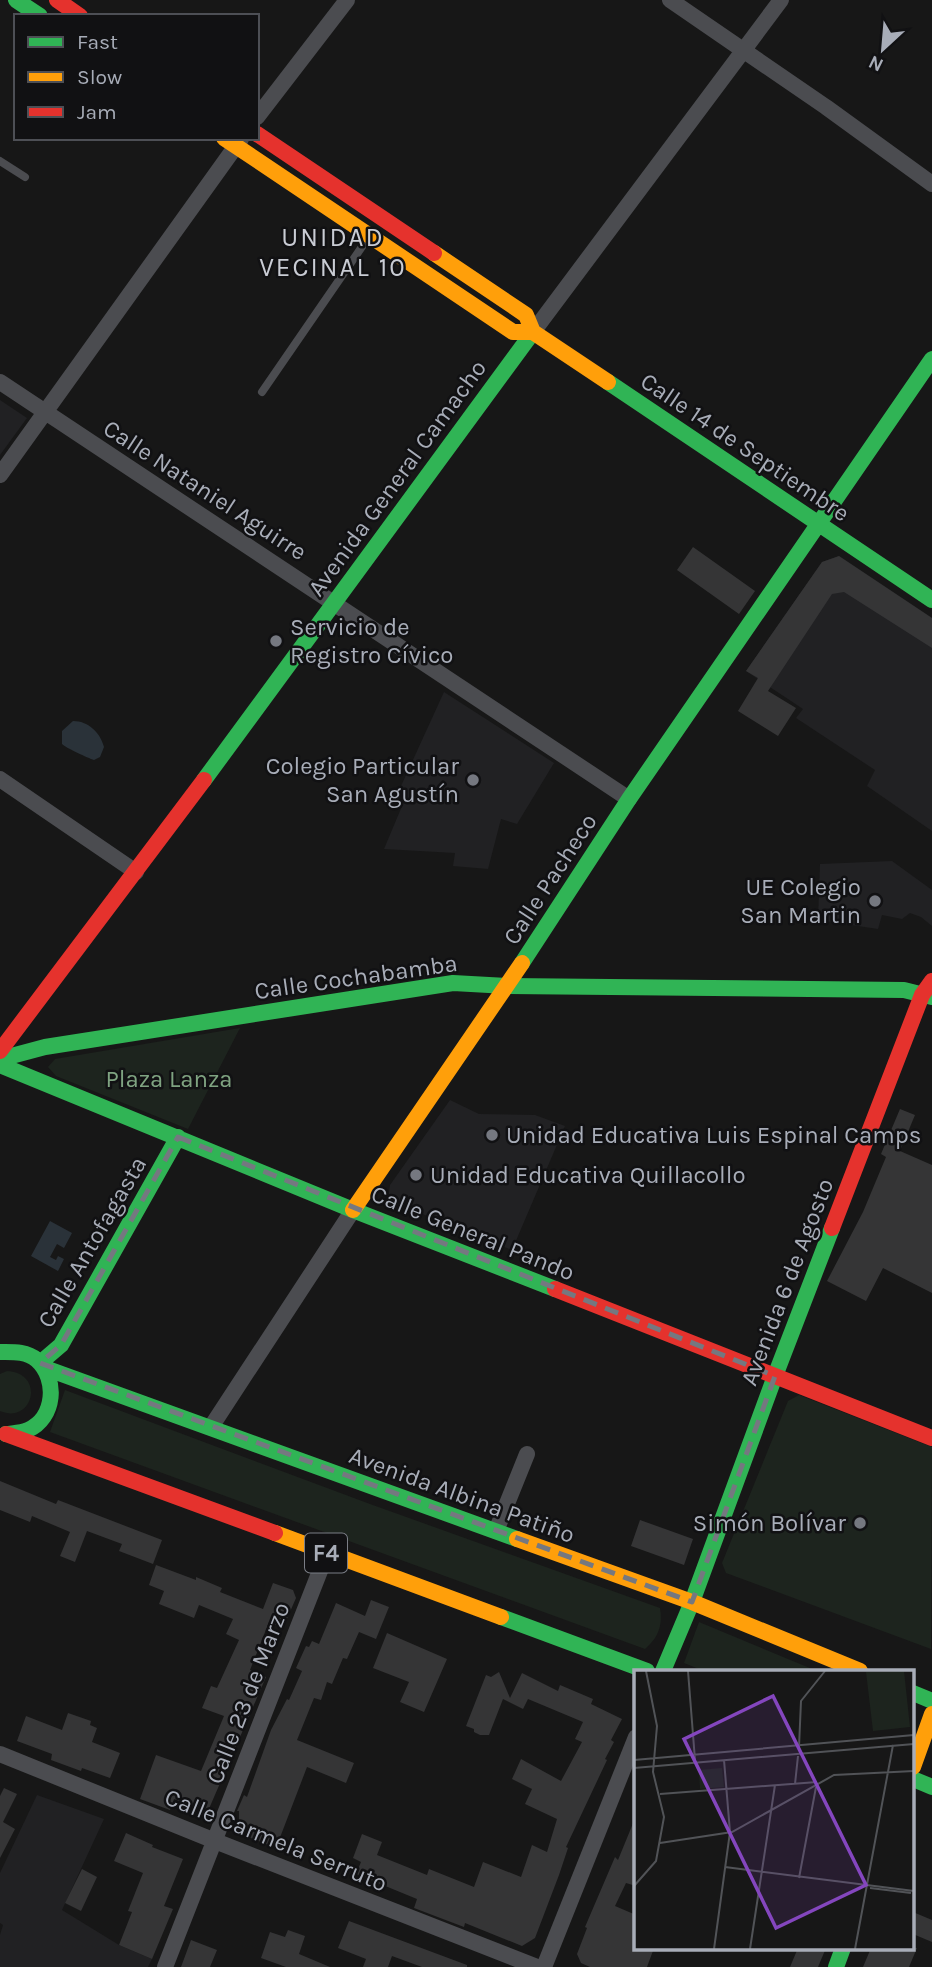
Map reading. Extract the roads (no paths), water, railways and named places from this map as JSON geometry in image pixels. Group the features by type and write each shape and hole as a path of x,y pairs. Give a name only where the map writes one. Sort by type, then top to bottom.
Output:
{"main road":[{"path":"16,0 37,14"},
{"path":"57,0 77,14"},
{"name":"Calle 14 de Septiembre","path":"259,135 526,315 533,332 932,600"},
{"name":"Calle 14 de Septiembre","path":"234,141 513,332 533,332"},
{"name":"Avenida General Camacho","path":"0,1051 136,872 533,332"},
{"name":"Calle Pacheco","path":"354,1210 507,986 629,799 932,359"},
{"name":"Avenida 6 de Agosto","path":"663,1670 692,1602 775,1376 932,981"},
{"name":"Calle Cochabamba","path":"0,1059 44,1047 453,983 507,986 904,990 927,996"},
{"name":"Calle General Pando","path":"0,1065 354,1210 932,1438"},
{"name":"Calle Antofagasta","path":"42,1365 61,1345 178,1137"},
{"name":"Avenida Albina Patiño","path":"2,1350 21,1352 42,1365 692,1602 858,1670"},
{"name":"F4","path":"3,1433 20,1434 33,1429 43,1419 52,1394 50,1380 42,1365"},
{"name":"F4","path":"3,1433 644,1670"},
{"path":"914,1693 932,1701"},
{"path":"914,1764 932,1714"},
{"path":"914,1779 932,1787"},
{"path":"836,1967 842,1950"}],"street":[{"path":"259,114 347,0"},
{"path":"670,0 932,184"},
{"name":"Avenida General Camacho","path":"533,332 781,0"},
{"path":"0,475 234,141"},
{"name":"Calle Nataniel Aguirre","path":"0,382 629,799"},
{"path":"0,779 136,872"},
{"name":"Calle Pacheco","path":"211,1427 354,1210"},
{"path":"496,1531 527,1454"},
{"name":"Calle 23 de Marzo","path":"165,1967 327,1553"},
{"path":"544,1967 634,1742"},
{"name":"Calle Carmela Serruto","path":"0,1754 537,1967"}],"lane":[{"path":"0,161 25,177"},
{"path":"262,392 370,235"}],"place":[{"name":"Servicio de Registro Cívico","path":"276,641"},
{"name":"Colegio Particular San Agustín","path":"473,780"},
{"name":"UE Colegio San Martin","path":"875,901"},
{"name":"Unidad Educativa Luis Espinal Camps","path":"492,1135"},
{"name":"Unidad Educativa Quillacollo","path":"416,1175"},
{"name":"Simón Bolívar","path":"860,1523"}],"district":[{"name":"UNIDAD VECINAL 10","path":"333,252"}],"park label":[{"name":"Plaza Lanza","path":"169,1079"}]}
